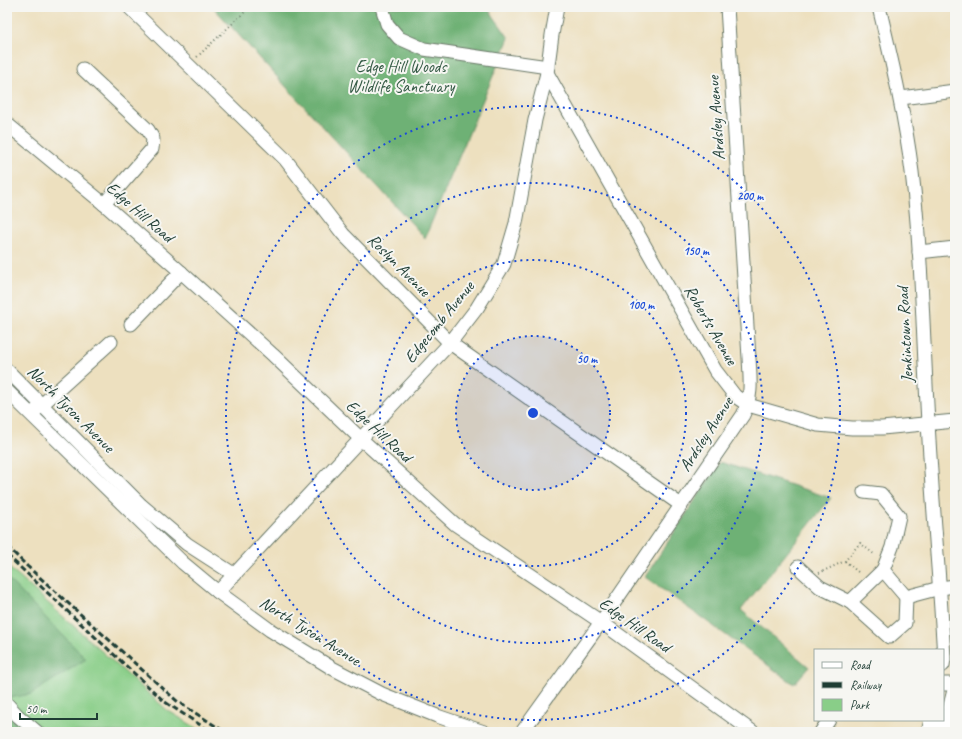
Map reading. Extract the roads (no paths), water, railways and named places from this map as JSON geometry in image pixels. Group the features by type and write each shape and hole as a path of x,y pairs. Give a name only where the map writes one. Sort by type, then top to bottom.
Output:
{"street":[{"name":"Roslyn Avenue","path":"129,7 285,159 343,234 450,342 682,504"},
{"path":"382,7 387,24 399,38 424,49 548,70"},
{"name":"Edgecomb Avenue","path":"218,592 361,440 450,342 477,308 504,264 516,223 536,120 548,70 557,7"},
{"name":"Ardsley Avenue","path":"522,732 601,622 743,416 748,405 751,391 750,371 727,7"},
{"name":"Jenkintown Road","path":"879,7 900,98 912,172 919,252 928,424 947,660"},
{"path":"83,69 148,130 153,139 152,149 104,204"},
{"name":"Roberts Avenue","path":"548,70 715,370 735,396 748,405 818,425 852,428 882,428 955,421"},
{"path":"900,98 955,91"},
{"name":"Edge Hill Road","path":"7,124 104,204 181,272 273,355 361,440 455,524 601,622 753,732"},
{"path":"919,252 955,248"},
{"path":"131,324 181,272"},
{"path":"31,415 111,342"},
{"name":"North Tyson Avenue","path":"7,370 141,505 187,544 235,575"},
{"name":"North Tyson Avenue","path":"7,392 140,523 183,563 218,592 270,630 332,668 382,694 437,716 484,732"},
{"name":"North Tyson Avenue","path":"127,491 140,523"},
{"path":"850,602 883,570 892,547 899,516 881,494 864,492"},
{"path":"798,567 820,587 850,602 889,637 905,623 906,597 883,570"},
{"path":"906,597 940,588 955,586"},
{"path":"934,721 950,726 955,685 944,684"},
{"path":"7,704 18,716 37,732"},
{"path":"821,732 828,721"},
{"path":"928,732 931,721"}],"railway":[{"path":"7,546 27,566 178,702 225,732"},
{"path":"7,555 165,702 211,732"}],"park label":[{"name":"Edge Hill Woods Wildlife Sanctuary","path":"401,76"}]}
